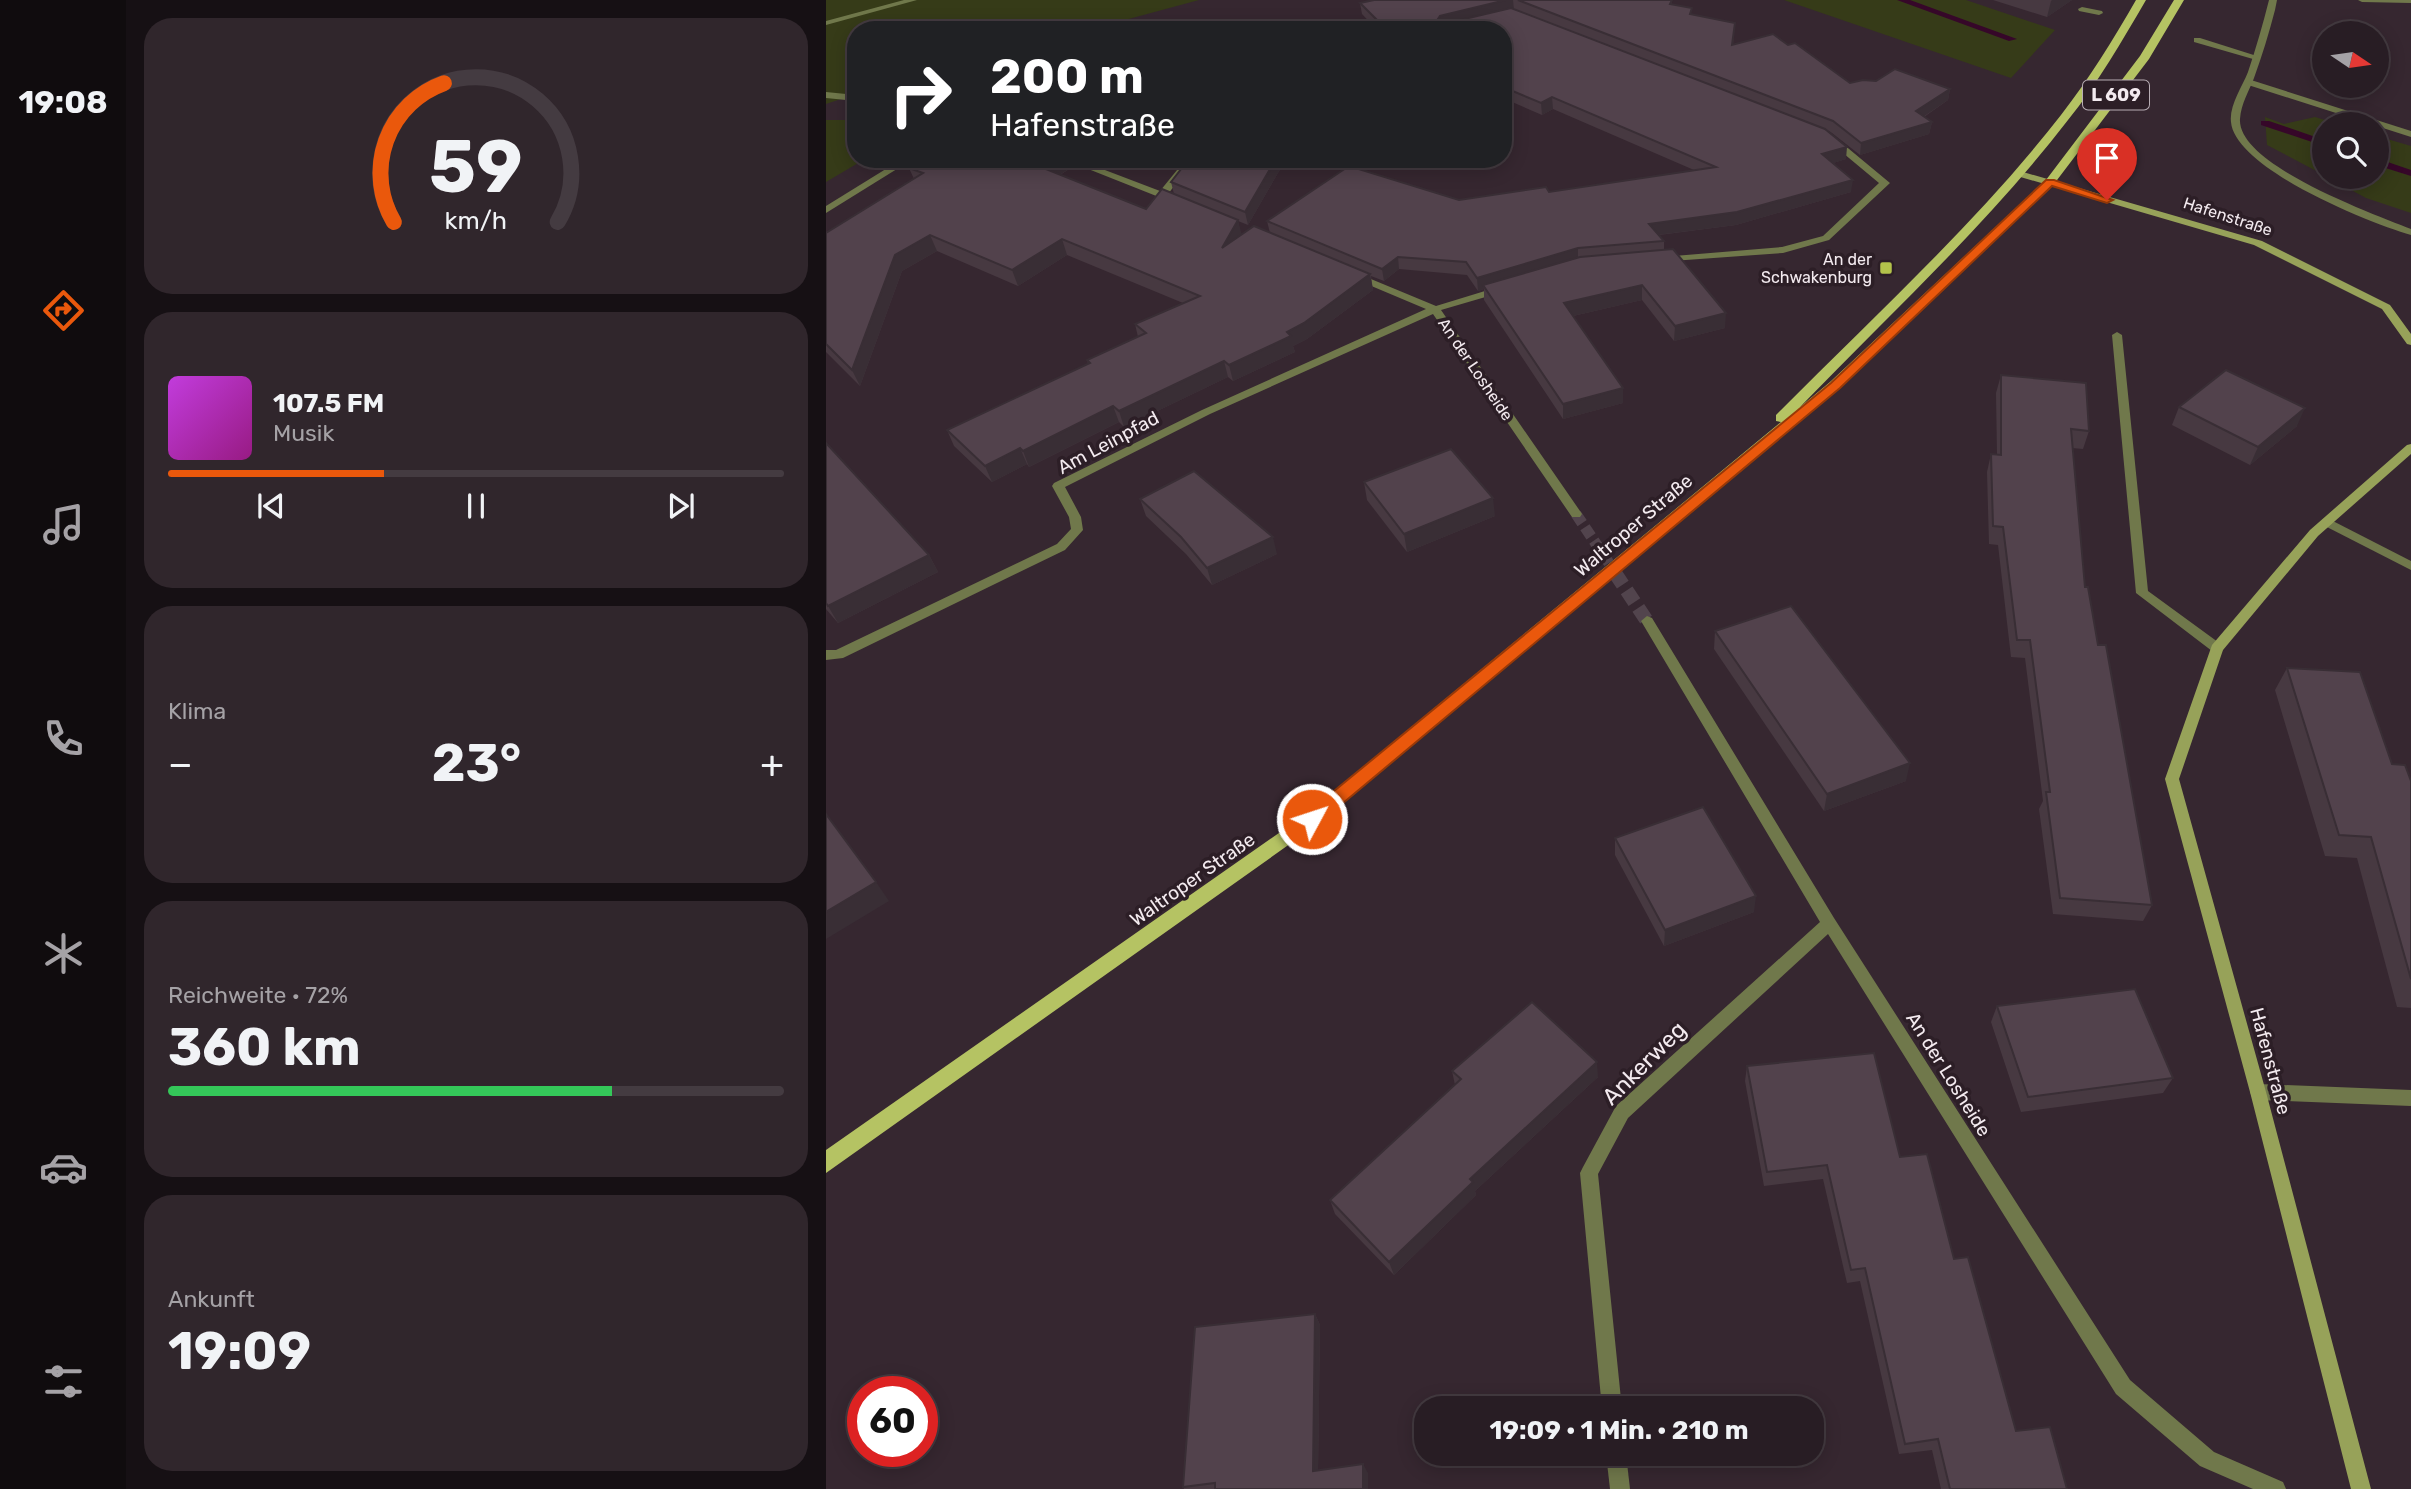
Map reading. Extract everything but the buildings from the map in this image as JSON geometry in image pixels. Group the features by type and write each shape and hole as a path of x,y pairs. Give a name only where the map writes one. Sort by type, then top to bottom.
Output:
{"main road":[{"name":"L 609","path":"2020,174 2035,159 2118,43 2141,0"},
{"name":"L 609","path":"2050,182 2145,57 2179,0"},
{"name":"Waltroper Straße","path":"1728,473 2020,174"},
{"name":"Waltroper Straße","path":"826,1163 1312,819 1835,385 2050,182"}],"street":[{"path":"826,23 913,0"},
{"path":"2273,0 2248,82 2239,101 2235,124 2246,149 2279,173 2411,232"},
{"path":"2362,0 2411,1"},
{"path":"2082,9 2099,13"},
{"path":"2197,40 2256,57"},
{"path":"2248,82 2411,134"},
{"path":"826,95 847,97"},
{"path":"1647,261 1783,250 1826,238 1885,183 1828,137"},
{"path":"826,210 894,168"},
{"path":"1091,168 1187,205"},
{"path":"1162,195 1184,168"},
{"name":"Hafenstraße","path":"2020,174 2258,243 2386,307 2411,342"},
{"name":"An der Losheide","path":"1349,273 1435,309 1576,514"},
{"path":"1435,309 1514,286"},
{"name":"Am Leinpfad","path":"826,655 838,655 1061,547 1077,530 1075,517 1058,486 1206,412 1435,309"},
{"path":"2117,335 2142,593 2217,648"},
{"name":"Hafenstraße","path":"2361,1489 2258,1092 2172,779 2217,648 2327,522 2411,448"},
{"path":"2327,522 2411,566"},
{"name":"An der Losheide","path":"1647,621 1829,923 2123,1387 2207,1459 2276,1489"},
{"name":"Ankerweg","path":"1611,1396 1589,1173 1622,1112 1829,923"},
{"path":"2258,1092 2411,1098"},
{"path":"1617,1466 1620,1489"}],"green space":[{"path":"826,0 1199,0 1121,21 847,21 847,97 826,104"},
{"path":"1784,0 1966,0 2055,30 2011,78"},
{"path":"2265,117 2284,124 2312,118 2312,169 2267,145"},
{"path":"826,120 847,120 847,168 850,168 826,182"},
{"path":"2389,140 2411,146 2411,213 2366,198 2349,189 2389,189"}],"waterway":[{"path":"1901,0 2012,39"},
{"path":"2265,123 2312,139"},
{"path":"2389,165 2411,173"}],"tunnel":[{"path":"1576,514 1617,575"},
{"path":"1615,573 1647,621"}],"place":[{"name":"An der Schwakenburg","path":"1886,268"}],"route":[{"path":"1312,819 1835,385 2050,182 2107,200"}]}
